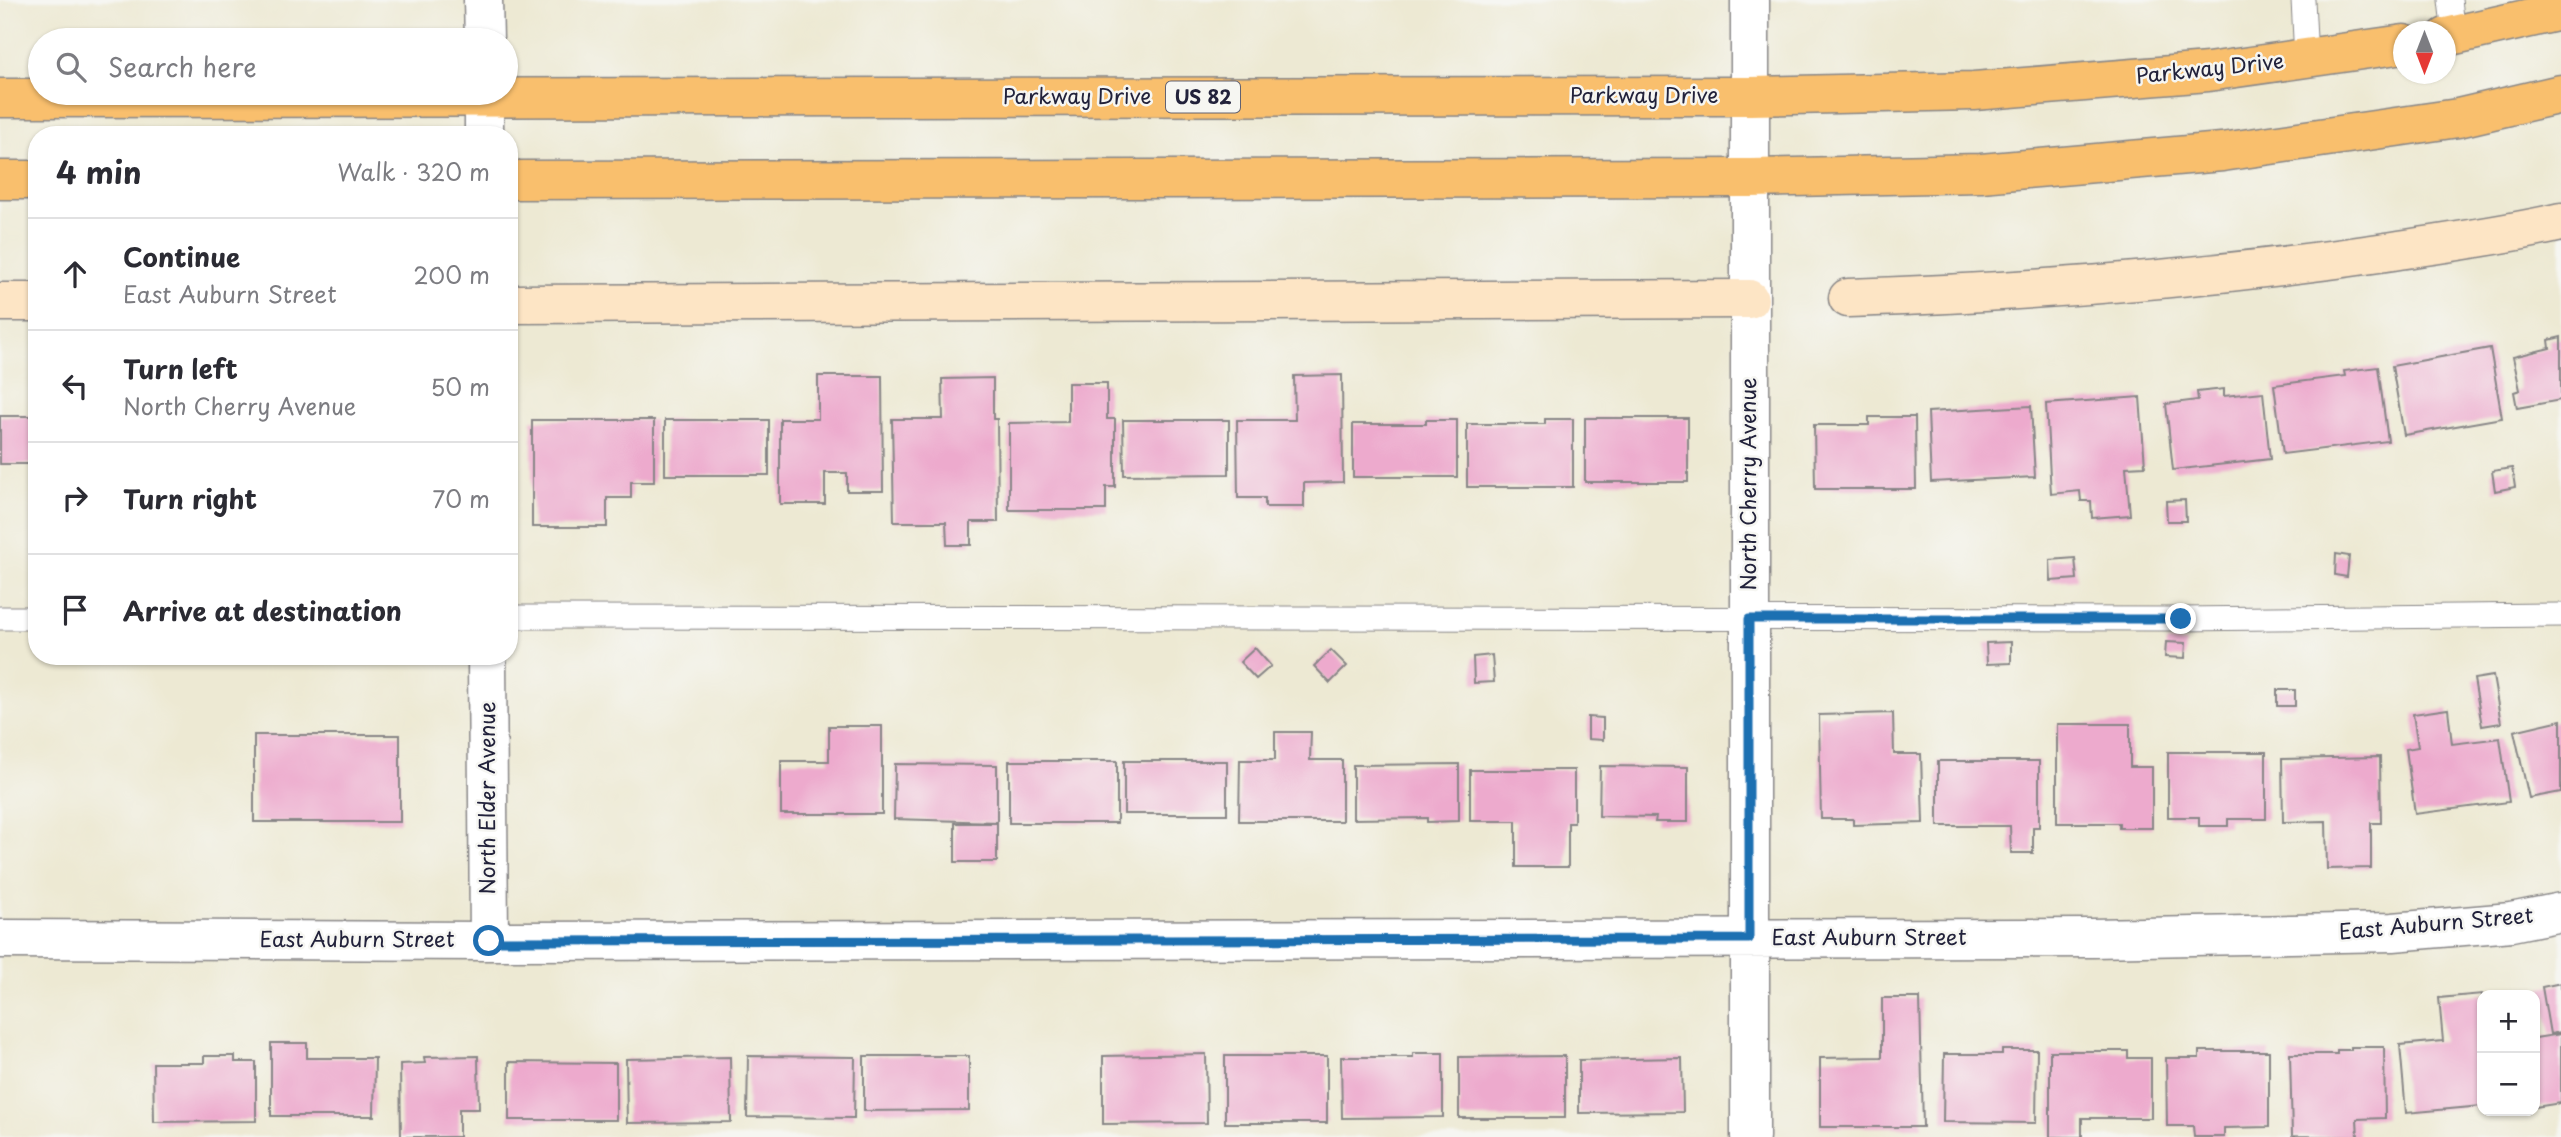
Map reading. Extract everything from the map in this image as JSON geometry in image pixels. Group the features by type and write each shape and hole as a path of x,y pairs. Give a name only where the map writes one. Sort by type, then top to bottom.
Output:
{"highway":[{"path":"2456,23 2561,11"},
{"name":"Parkway Drive","path":"339,105 484,108 1750,96 1975,91 2208,72 2393,45"},
{"path":"518,180 1750,178 1981,173 2222,152 2458,118 2561,94"},
{"name":"Parkway Drive","path":"0,98 28,99"},
{"path":"0,180 28,180"}],"street":[{"path":"484,0 484,28"},
{"name":"North Cherry Avenue","path":"1749,1137 1750,0"},
{"path":"1848,298 2117,284 2298,265 2522,231 2561,222"},
{"path":"518,304 1749,299"},
{"path":"0,302 28,302"},
{"name":"North Elder Avenue","path":"486,665 489,941"},
{"name":"East Auburn Street","path":"0,939 489,941 2092,938 2393,932 2511,922 2561,912"}],"lane":[{"path":"2302,0 2306,58"},
{"path":"518,617 2181,619 2561,615"},
{"path":"0,618 28,618"}],"building":[{"path":"2561,337 2561,400 2517,408 2514,392 2520,390 2513,357 2550,348 2549,340"},
{"path":"2490,348 2502,418 2404,435 2392,366"},
{"path":"2378,367 2388,441 2283,454 2274,385 2345,376 2344,371"},
{"path":"1342,375 1343,482 1304,483 1304,507 1265,507 1265,498 1238,498 1237,420 1295,420 1294,376"},
{"path":"818,376 882,376 883,491 847,491 847,473 825,473 825,504 780,504 780,419 818,419"},
{"path":"993,378 993,419 997,419 998,522 971,522 971,545 947,545 946,522 894,522 892,419 943,419 942,379"},
{"path":"1068,383 1107,383 1107,419 1115,419 1115,487 1106,487 1106,510 1009,510 1009,423 1068,422"},
{"path":"2224,389 2224,396 2263,392 2270,459 2173,470 2166,404 2198,400 2197,392"},
{"path":"2140,397 2145,466 2126,467 2130,515 2092,518 2091,501 2081,501 2080,491 2051,494 2046,404"},
{"path":"2031,406 2035,477 1931,482 1928,412"},
{"path":"0,416 28,416 28,464 0,464"},
{"path":"1869,417 1915,417 1916,489 1815,489 1814,425 1869,425"},
{"path":"1585,418 1688,418 1688,482 1585,482"},
{"path":"1545,419 1573,419 1573,487 1467,487 1467,424 1545,424"},
{"path":"532,420 654,420 654,482 631,482 631,498 607,498 607,527 532,527"},
{"path":"665,420 769,420 769,475 665,475"},
{"path":"1123,420 1229,420 1229,474 1124,475"},
{"path":"1426,420 1457,420 1457,477 1353,477 1353,424 1426,424"},
{"path":"2512,468 2515,487 2495,491 2492,471"},
{"path":"2185,500 2186,521 2167,521 2166,501"},
{"path":"2336,554 2349,556 2347,577 2335,575"},
{"path":"2075,558 2077,579 2051,581 2050,560"},
{"path":"2011,642 2011,663 1987,664 1986,643"},
{"path":"2166,642 2186,643 2185,658 2165,657"},
{"path":"1255,648 1271,666 1256,679 1240,662"},
{"path":"1331,650 1347,666 1330,683 1314,666"},
{"path":"1492,655 1494,682 1474,683 1473,657"},
{"path":"2493,676 2501,723 2482,726 2474,679"},
{"path":"2277,690 2295,690 2295,706 2277,706"},
{"path":"2448,709 2452,744 2500,738 2509,802 2415,814 2406,749 2418,747 2413,714"},
{"path":"1893,713 1894,754 1921,754 1923,823 1853,825 1853,819 1821,819 1819,715"},
{"path":"1588,717 1603,718 1603,740 1588,739"},
{"path":"2561,720 2561,792 2529,798 2514,731"},
{"path":"2057,724 2130,724 2130,767 2152,767 2152,828 2119,828 2119,823 2057,823"},
{"path":"829,726 882,726 882,814 781,814 781,761 829,761"},
{"path":"1275,732 1311,732 1310,760 1342,760 1342,821 1239,821 1240,760 1275,760"},
{"path":"254,735 400,735 400,822 254,822"},
{"path":"2168,752 2266,752 2266,819 2228,819 2228,826 2199,826 2199,817 2168,817"},
{"path":"2380,757 2381,823 2371,823 2371,868 2327,869 2326,821 2283,822 2282,759"},
{"path":"1009,761 1117,761 1117,823 1009,823"},
{"path":"1124,761 1227,761 1227,814 1124,814"},
{"path":"1938,761 2039,761 2039,827 2033,827 2033,853 2011,853 2010,826 1938,826"},
{"path":"895,764 997,765 997,822 894,819"},
{"path":"1459,764 1459,821 1427,822 1427,818 1353,819 1353,765"},
{"path":"1600,766 1688,767 1688,822 1655,822 1656,817 1599,816"},
{"path":"1470,770 1574,770 1574,823 1568,823 1568,867 1516,867 1516,821 1470,821"},
{"path":"955,823 997,823 997,862 955,862"},
{"path":"2561,983 2561,1032 2550,1034 2542,987"},
{"path":"2477,994 2477,1106 2406,1113 2400,1045 2443,1041 2439,998"},
{"path":"1882,998 1920,998 1923,1127 1820,1127 1820,1058 1882,1057"},
{"path":"2561,1034 2561,1103 2540,1106 2540,1037"},
{"path":"271,1043 307,1043 307,1058 375,1058 374,1116 271,1116"},
{"path":"2351,1047 2384,1047 2385,1118 2357,1119 2358,1137 2292,1136 2290,1054 2337,1054 2337,1050 2351,1050"},
{"path":"2002,1050 2037,1050 2036,1123 1943,1122 1944,1054 2002,1054"},
{"path":"2050,1051 2128,1051 2128,1058 2151,1058 2151,1118 2082,1118 2082,1137 2050,1137"},
{"path":"2199,1051 2269,1051 2269,1127 2224,1128 2224,1137 2194,1137 2193,1126 2167,1126 2166,1058 2199,1058"},
{"path":"1413,1053 1443,1053 1443,1117 1342,1118 1341,1057 1413,1057"},
{"path":"1206,1054 1207,1123 1103,1124 1103,1056"},
{"path":"204,1056 235,1056 235,1062 256,1062 256,1121 154,1122 153,1063 204,1063"},
{"path":"478,1056 479,1109 459,1109 459,1137 401,1137 400,1064 425,1063 424,1057"},
{"path":"748,1056 855,1057 854,1118 747,1117"},
{"path":"864,1056 969,1056 969,1110 864,1111"},
{"path":"1225,1056 1327,1056 1327,1123 1225,1123"},
{"path":"1565,1056 1565,1118 1459,1118 1459,1057"},
{"path":"730,1057 731,1122 627,1123 626,1059"},
{"path":"1682,1058 1683,1112 1579,1113 1579,1060"},
{"path":"509,1062 616,1063 616,1120 509,1120"}],"route":[{"path":"489,941 1749,939 1749,619 2181,619"}]}
